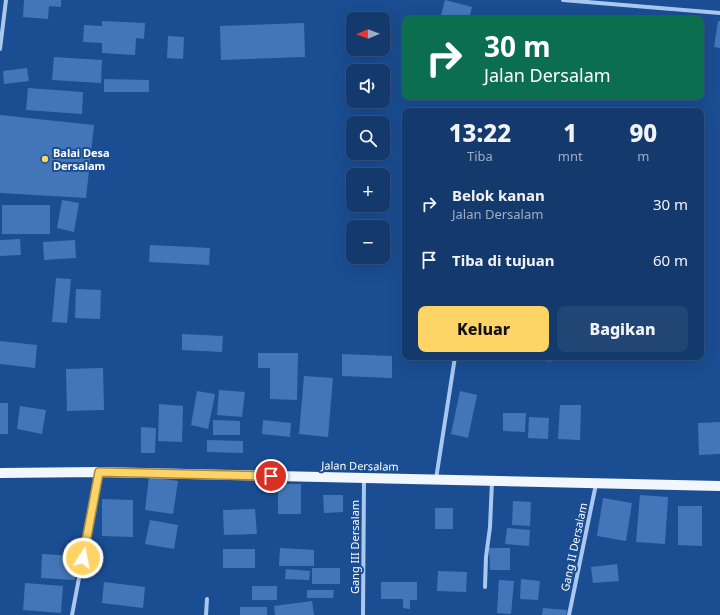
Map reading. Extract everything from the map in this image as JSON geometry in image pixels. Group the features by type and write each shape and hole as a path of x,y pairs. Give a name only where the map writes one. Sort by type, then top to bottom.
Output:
{"main road":[{"name":"Jalan Dersalam","path":"0,473 99,472 720,486"}],"street":[{"path":"0,49 6,0"},
{"path":"563,0 720,14"},
{"path":"436,480 455,360"},
{"path":"72,615 99,472"},
{"name":"Gang III Dersalam","path":"363,615 364,478"},
{"path":"484,587 490,527 492,481"},
{"name":"Gang II Dersalam","path":"569,615 596,483"},
{"path":"206,615 207,599"}],"building":[{"path":"24,0 61,0 61,7 49,6 48,19 23,17"},
{"path":"445,0 472,7 470,16 441,16"},
{"path":"102,21 145,23 144,39 136,38 135,55 102,53 102,43 83,42 84,25 102,26"},
{"path":"718,21 720,21 720,48 714,47"},
{"path":"304,23 305,57 221,60 220,26"},
{"path":"168,36 184,37 183,59 167,58"},
{"path":"54,57 102,60 101,83 52,80"},
{"path":"27,68 29,81 4,84 3,71"},
{"path":"104,79 149,80 149,92 104,92"},
{"path":"28,88 83,92 82,114 26,110"},
{"name":"Balai Desa Dersalam","path":"0,115 94,125 86,198 0,193"},
{"path":"62,200 79,203 74,232 57,228"},
{"path":"2,205 50,205 50,234 2,234"},
{"path":"20,239 21,255 0,256 0,240"},
{"path":"75,240 76,258 44,260 43,242"},
{"path":"150,245 210,248 209,265 149,262"},
{"path":"56,278 71,279 67,323 52,322"},
{"path":"76,289 101,290 100,319 75,318"},
{"path":"182,334 223,336 222,352 182,350"},
{"path":"0,341 37,345 35,368 0,364"},
{"path":"258,353 298,353 297,400 270,399 270,368 258,368"},
{"path":"342,354 392,356 392,378 342,376"},
{"path":"540,360 551,360 551,362"},
{"path":"103,368 104,410 67,411 66,369"},
{"path":"304,376 333,378 328,437 299,434"},
{"path":"219,390 245,392 242,417 217,415"},
{"path":"197,391 215,394 208,429 191,425"},
{"path":"460,391 477,395 468,438 451,434"},
{"path":"0,403 8,403 8,434 0,434"},
{"path":"159,404 183,406 182,442 158,441"},
{"path":"560,405 581,405 580,440 558,439"},
{"path":"20,406 46,410 42,434 17,429"},
{"path":"503,413 526,413 525,432 503,431"},
{"path":"529,417 549,418 548,439 528,438"},
{"path":"213,420 240,421 240,435 213,435"},
{"path":"263,420 291,423 290,437 262,434"},
{"path":"720,422 720,454 699,455 698,423"},
{"path":"141,427 156,428 155,453 141,453"},
{"path":"207,440 243,441 243,453 207,452"},
{"path":"149,477 178,481 173,514 145,510"},
{"path":"278,484 301,484 301,514 278,514"},
{"path":"323,495 343,495 343,512 324,513"},
{"path":"640,495 668,497 665,544 636,542"},
{"path":"603,498 632,503 626,541 597,536"},
{"path":"102,499 133,500 133,537 102,536"},
{"path":"513,501 531,502 530,526 512,525"},
{"path":"678,506 702,506 702,546 678,545"},
{"path":"435,508 453,508 453,529 435,529"},
{"path":"255,509 257,534 224,535 223,510"},
{"path":"150,520 178,525 174,549 145,544"},
{"path":"507,528 530,530 529,546 505,544"},
{"path":"280,548 314,550 314,566 279,566"},
{"path":"489,548 510,548 510,570 490,570"},
{"path":"223,549 255,549 255,568 223,568"},
{"path":"42,554 76,556 75,580 41,578"},
{"path":"617,564 619,581 593,583 591,567"},
{"path":"312,568 340,568 340,584 312,584"},
{"path":"286,569 310,571 309,580 285,579"},
{"path":"438,571 467,572 466,592 437,591"},
{"path":"521,579 540,581 538,600 520,599"},
{"path":"499,580 514,581 511,614 497,613"},
{"path":"104,582 145,587 143,608 102,603"},
{"path":"381,582 417,582 417,600 410,600 410,609 403,608 403,599 381,599"},
{"path":"25,583 63,586 61,613 23,610"},
{"path":"252,586 277,586 277,600 252,600"},
{"path":"307,590 334,590 333,598 307,598"},
{"path":"312,601 314,615 275,615 274,606"},
{"path":"240,607 267,607 267,615 240,615"},
{"path":"543,608 567,610 566,615 542,615"}],"place":[{"name":"Balai Desa Dersalam","path":"45,159"}],"route":[{"path":"83,558 99,472 271,476"}]}
